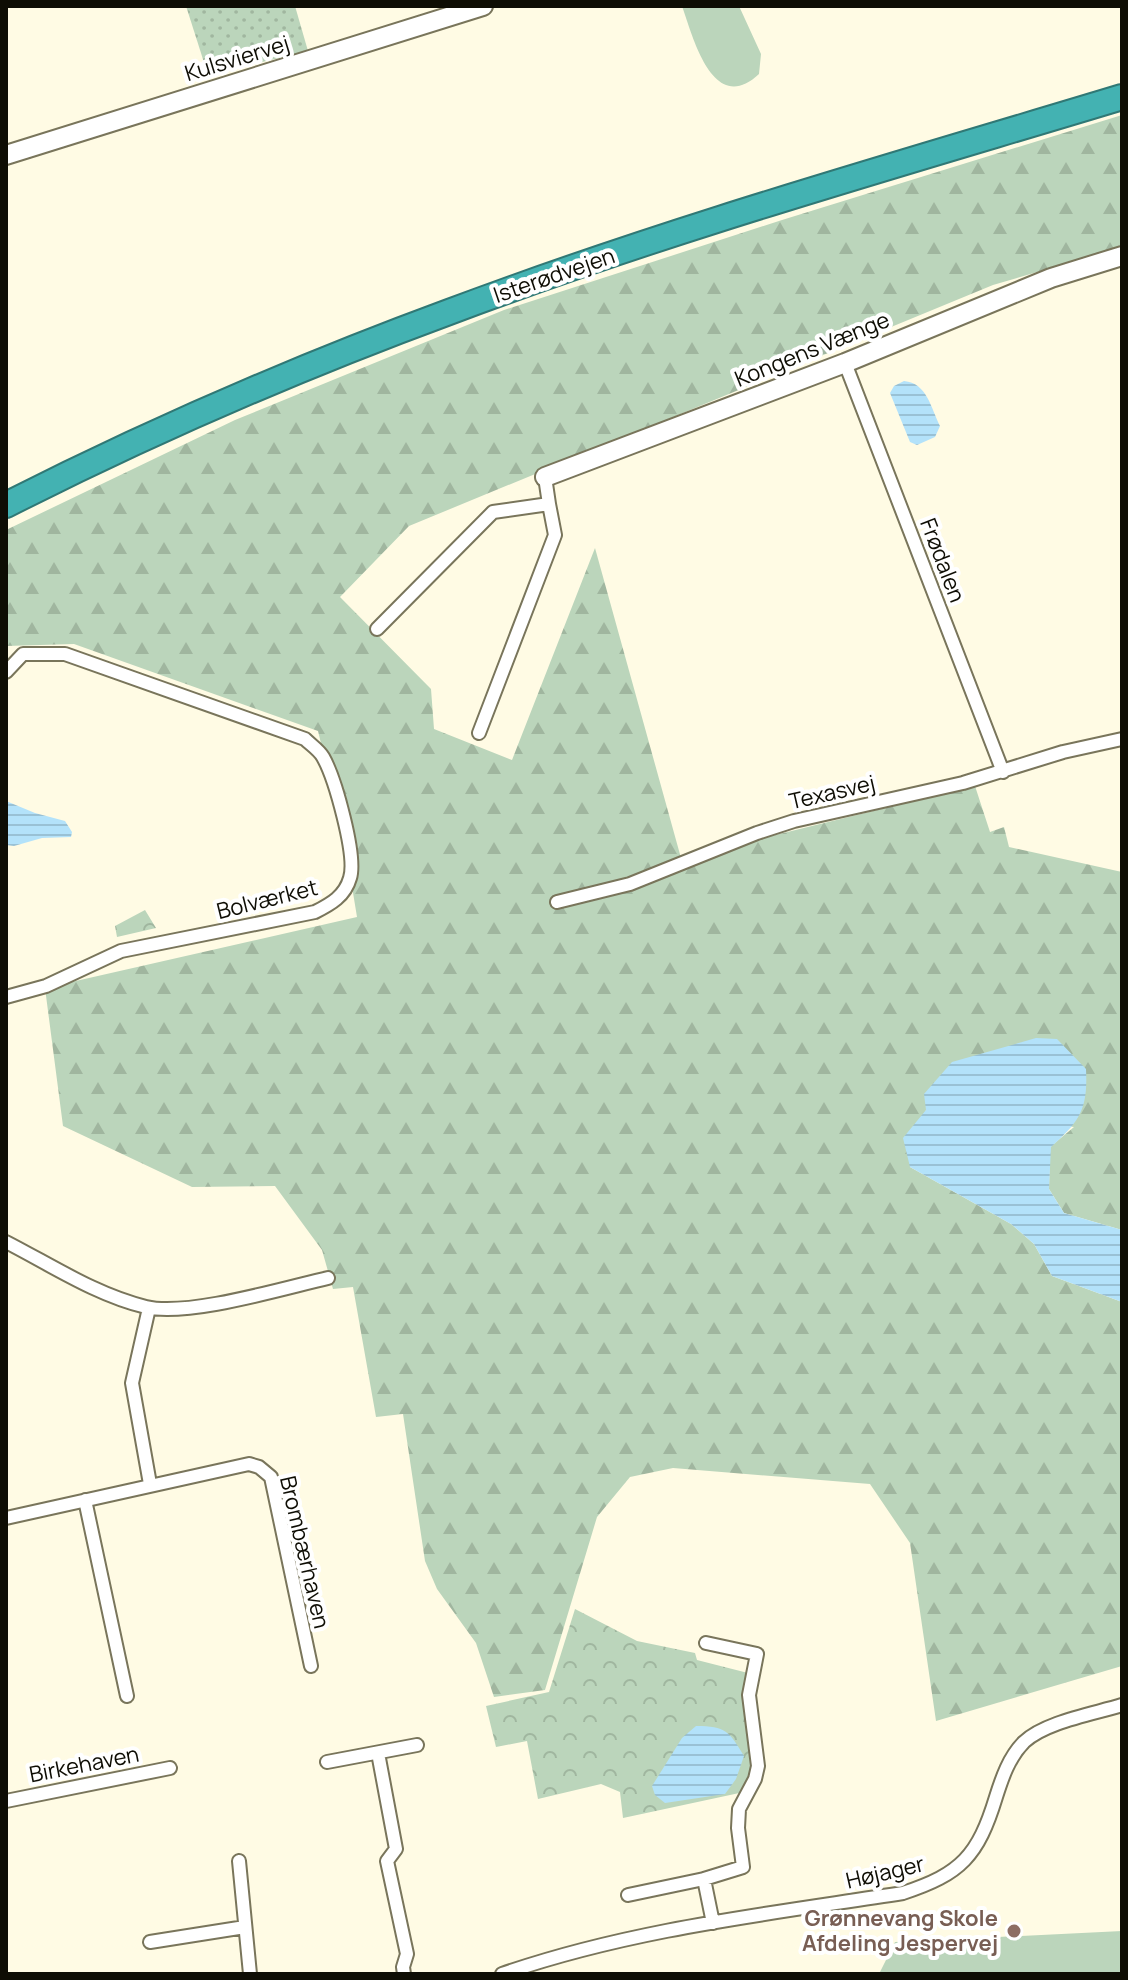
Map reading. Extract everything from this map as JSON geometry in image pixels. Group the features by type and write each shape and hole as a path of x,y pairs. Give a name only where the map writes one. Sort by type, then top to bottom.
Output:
{"highway":[{"name":"Isterødvejen","path":"6,505 216,404 447,312 655,240 1122,97"}],"street":[{"name":"Kulsviervej","path":"6,155 483,6"},
{"name":"Kongens Vænge","path":"479,733 555,535 545,477 845,363 1051,278 1122,256"},
{"name":"Frødalen","path":"845,363 1003,772"},
{"path":"377,629 493,512 549,504"},
{"name":"Bolværket","path":"6,672 23,654 65,654 305,739 322,755 335,786 350,846 352,876 335,902 315,912 121,951 92,962 59,981 6,997"},
{"name":"Texasvej","path":"557,902 630,884 794,821 1003,772 1021,763 1122,739"},
{"path":"6,1242 104,1293 149,1308 191,1308 328,1278"},
{"path":"149,1308 132,1383 150,1484"},
{"name":"Brombærhaven","path":"6,1518 249,1464 266,1471 271,1477 311,1666"},
{"path":"85,1500 127,1696"},
{"path":"628,1895 704,1879 743,1867 739,1809 755,1779 758,1766 749,1695 757,1654 706,1643"},
{"name":"Højager","path":"502,1974 587,1947 650,1933 903,1893 936,1882 964,1863 986,1831 1007,1767 1026,1740 1045,1728 1122,1705"},
{"path":"327,1762 417,1745"},
{"path":"378,1753 396,1849 387,1861 407,1954 404,1974"},
{"name":"Birkehaven","path":"6,1801 170,1768"},
{"path":"239,1861 250,1974"},
{"path":"704,1879 713,1923"},
{"path":"150,1942 245,1927"}],"green space":[{"path":"186,6 295,6 308,51 208,75"},
{"path":"682,6 739,6 761,54 759,74 743,85 729,86 717,80 699,52"},
{"path":"1122,115 1122,247 993,285 409,526 340,597 431,689 434,729 512,760 595,548 681,858 975,786 990,832 1004,827 1009,847 1122,872 1122,1230 1064,1213 1049,1189 1050,1147 1074,1127 926,1110 910,1167 1011,1224 1034,1244 1052,1276 1122,1302 1122,1666 936,1721 910,1543 870,1484 673,1468 630,1477 597,1517 545,1690 494,1697 476,1643 437,1589 425,1561 403,1414 376,1417 353,1287 333,1289 322,1250 275,1186 192,1187 63,1126 45,988 357,917 344,838 318,731 74,644 6,646 6,530 235,420 504,310"},
{"path":"145,910 156,928 117,937 115,926"},
{"path":"575,1609 637,1641 695,1653 697,1660 748,1673 743,1697 752,1767 744,1792 623,1818 620,1792 601,1784 538,1799 527,1741 496,1747 486,1706 549,1692"},
{"path":"1122,1931 1122,1974 879,1974 895,1942"}],"water":[{"path":"904,381 923,391 940,426 935,437 917,445 910,442 890,393 894,386"},
{"path":"6,801 65,821 72,832 71,837 42,838 14,846 6,845"},
{"path":"1036,1038 1057,1039 1086,1069 1080,1113 1051,1147 1049,1189 1064,1213 1122,1230 1122,1302 1052,1276 1034,1244 1011,1224 910,1167 903,1138 926,1110 924,1094 952,1062"},
{"path":"696,1726 720,1729 734,1741 744,1756 736,1779 725,1794 665,1803 655,1795 652,1786 682,1738"}],"place":[{"name":"Grønnevang Skole Afdeling Jespervej","path":"1014,1931"}]}
